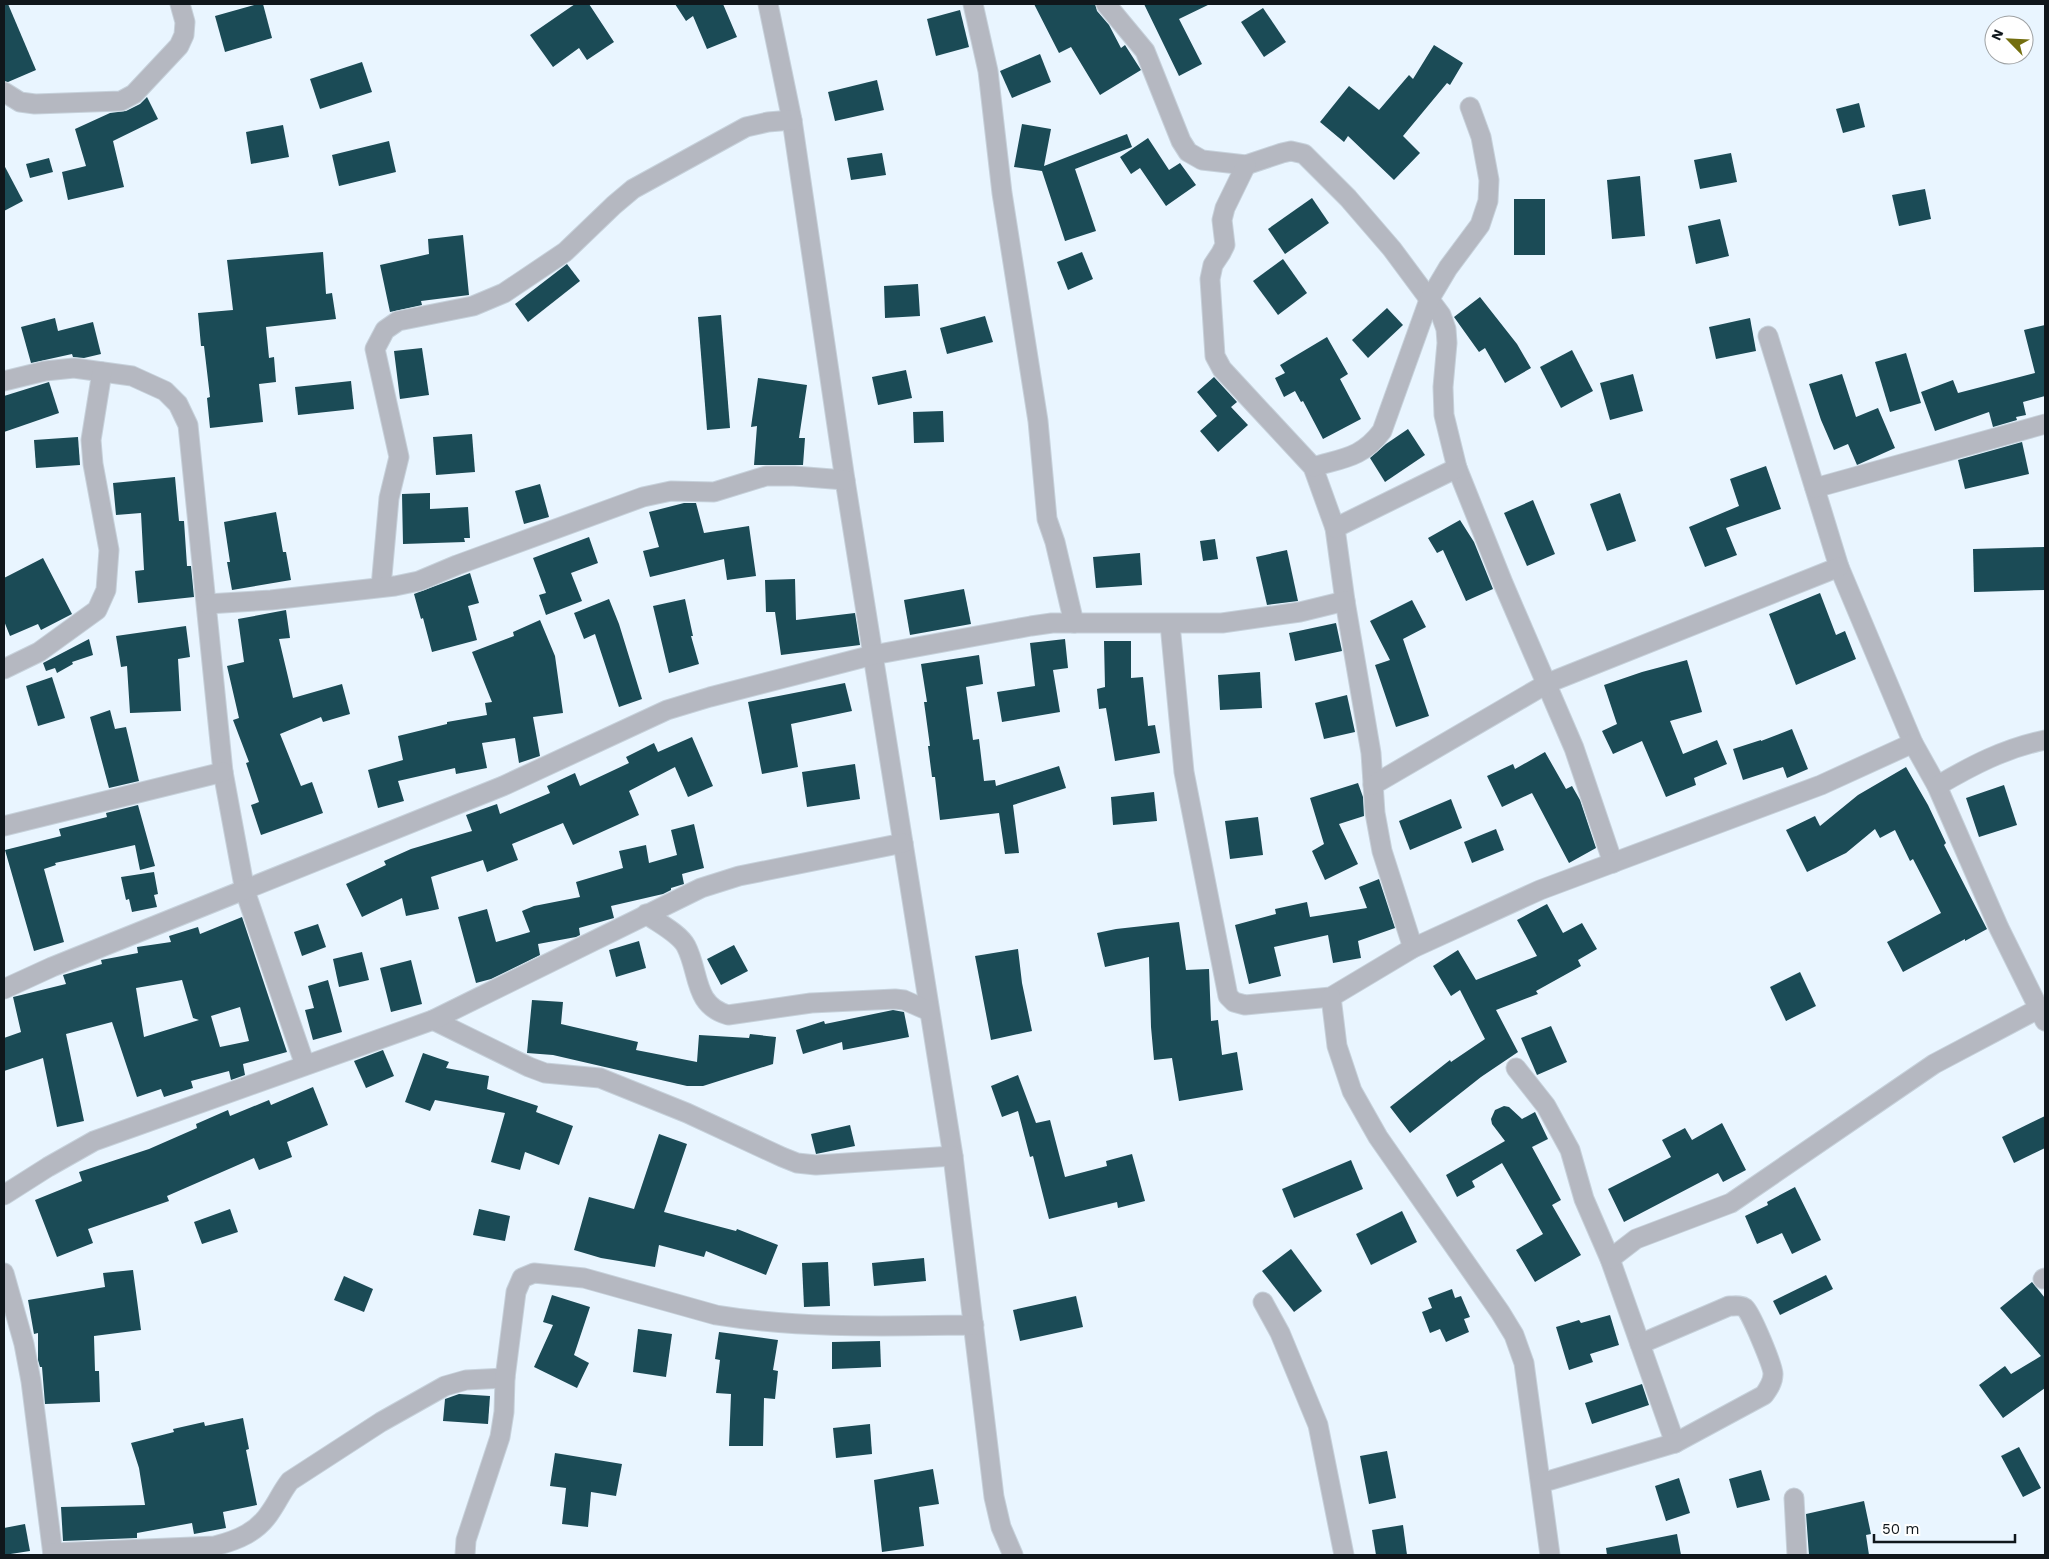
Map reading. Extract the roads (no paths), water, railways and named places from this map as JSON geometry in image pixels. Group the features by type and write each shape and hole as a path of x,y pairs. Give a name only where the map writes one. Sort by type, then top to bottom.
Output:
{"street":[{"path":"4,92 20,102 35,104 121,101 134,94 179,46 184,35 185,22 180,4"},
{"path":"768,4 792,120 845,480 953,1156 994,1496 1001,1527 1013,1555"},
{"path":"973,4 988,71 1002,193 1038,421 1047,519 1055,542 1074,623"},
{"path":"1106,4 1145,51 1181,141 1188,152 1202,160 1246,166 1291,151 1304,154 1348,198 1392,249 1441,315 1446,329 1447,361 1443,388 1444,415 1457,468 1503,584 1548,683 1574,748 1613,863"},
{"path":"1313,467 1361,453 1373,443 1382,431 1429,300 1443,276 1480,225 1488,201 1489,180 1481,137 1470,107"},
{"path":"381,587 389,498 399,457 375,349 384,330 398,321 472,306 504,293 565,252 633,189 746,127 768,122 792,120"},
{"path":"1246,166 1225,208 1222,220 1224,245 1221,254 1213,264 1210,280 1215,356 1222,369 1313,467 1335,528 1370,753 1375,813 1382,851 1413,948"},
{"path":"1610,1259 1636,1239 1731,1202 1934,1064 2042,1015 1999,928 1936,786 1913,743 1839,567 1768,336"},
{"path":"4,381 74,368 132,376 165,391 178,404 188,425 208,604 223,772 245,891 305,1065"},
{"path":"4,668 39,652 97,610 106,590 109,550 93,464 91,440 102,372"},
{"path":"1815,488 2045,424"},
{"path":"1335,528 1457,468"},
{"path":"208,604 270,600 420,581 457,565 643,497 671,492 714,492 766,476 845,480"},
{"path":"1373,786 1548,683 1839,567"},
{"path":"4,989 52,967 503,786 667,710 710,697 873,655 1031,626 1074,623 1170,624 1249,620 1300,612 1345,601"},
{"path":"1170,624 1184,772 1228,996 1234,1002 1245,1005 1331,997 1413,948 1540,890 1821,785 1913,743"},
{"path":"1936,786 1997,754 2045,740"},
{"path":"4,826 223,772"},
{"path":"4,1195 94,1141 432,1020 701,888 739,876 903,843"},
{"path":"646,914 678,937 685,945 706,1002 715,1011 728,1015 811,1003 895,998 929,1011"},
{"path":"1331,997 1336,1046 1352,1091 1378,1137 1495,1304 1514,1335 1524,1363 1550,1555"},
{"path":"432,1020 529,1067 545,1073 600,1078 687,1113 782,1157 798,1162 816,1165 953,1156"},
{"path":"1516,1068 1546,1106 1570,1150 1584,1199 1610,1259 1675,1443"},
{"path":"4,1273 24,1344 31,1381 53,1554 215,1546 232,1541 252,1532 263,1524 281,1492 290,1481 381,1422 445,1386 466,1380 505,1378"},
{"path":"464,1555 466,1540 500,1438 504,1412 505,1378 516,1292 522,1278 534,1273 584,1278 716,1315 734,1318 876,1326 974,1324"},
{"path":"1263,1302 1284,1342 1318,1425 1344,1555"},
{"path":"1540,1483 1675,1443 1764,1395 1772,1383 1773,1372 1761,1340 1746,1309 1740,1306 1730,1306 1640,1344"},
{"path":"1794,1498 1797,1555"}]}
